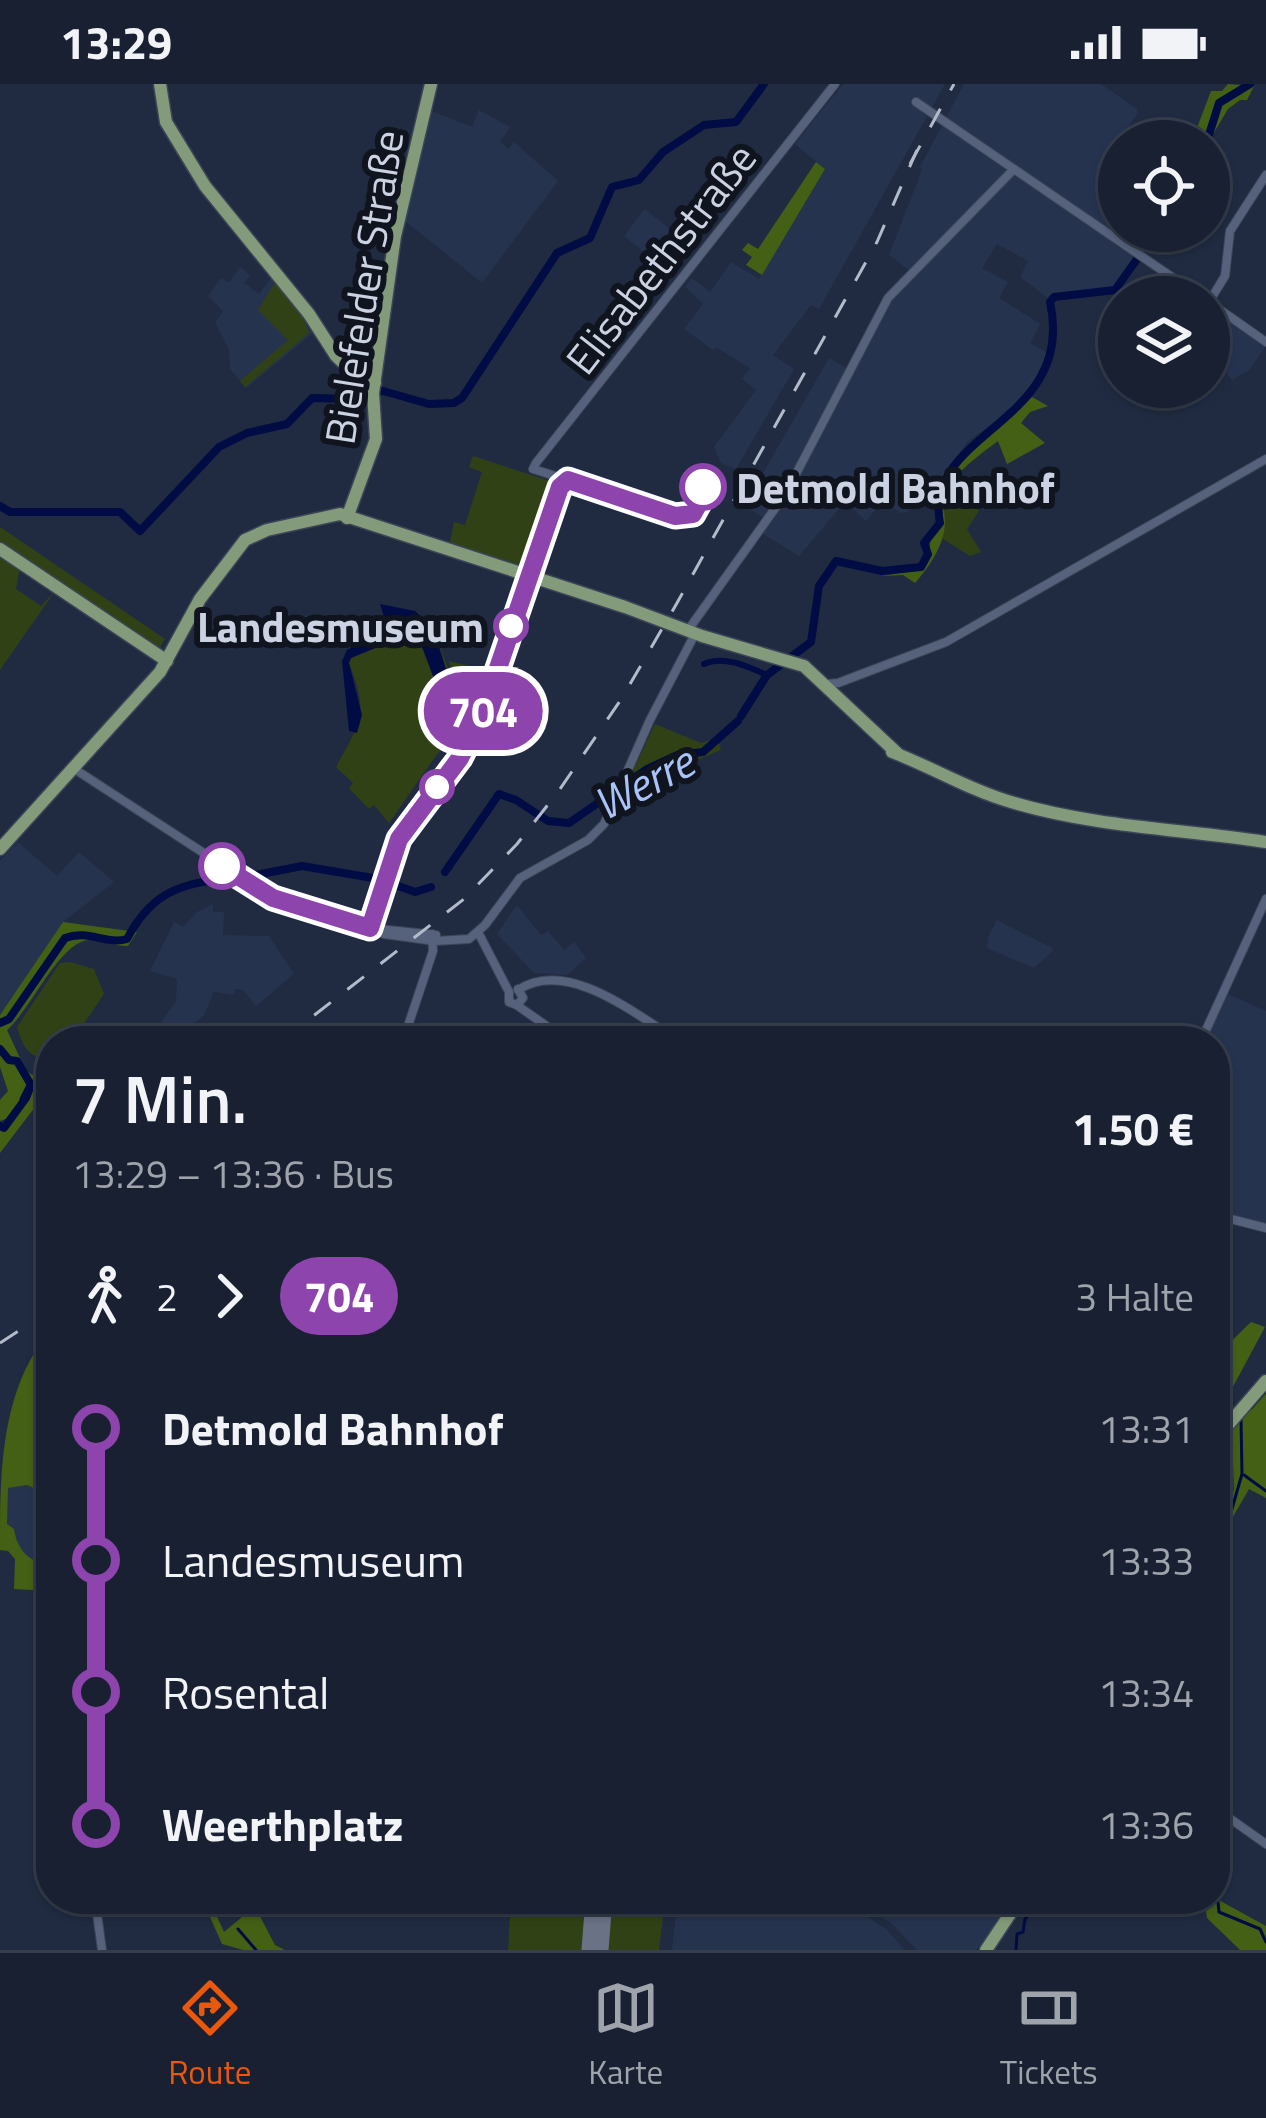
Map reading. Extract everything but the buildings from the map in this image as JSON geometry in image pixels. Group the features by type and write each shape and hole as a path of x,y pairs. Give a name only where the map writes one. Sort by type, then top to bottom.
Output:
{"main road":[{"path":"160,84 164,117 195,171 321,334 374,391"},
{"name":"Bielefelder Straße","path":"349,517 376,440 374,391 397,225 431,84"},
{"path":"0,849 77,768 168,660 200,599 250,536 349,517 791,662 824,685 898,754 954,782 1024,806 1132,829 1266,842"},
{"path":"0,550 168,660"},
{"path":"1230,1423 1266,1381"},
{"path":"986,1950 1010,1914"}],"street":[{"name":"Elisabethstraße","path":"529,574 564,479 533,469 835,84"},
{"path":"916,102 1170,276"},
{"path":"77,768 267,896 375,930 469,939 520,878 593,836 609,817 704,606 786,493 888,298 1014,169"},
{"path":"1225,276 1230,232 1266,175"},
{"path":"1230,317 1266,342"},
{"path":"824,685 946,642 1266,459"},
{"path":"1208,1026 1266,899"},
{"path":"476,933 517,995 549,1026"},
{"path":"408,1026 432,938"},
{"path":"517,995 537,982 578,984 652,1026"},
{"path":"1230,1220 1266,1228"},
{"path":"1230,1819 1266,1844"},
{"path":"97,1914 102,1950"}],"shaded area":[{"path":"843,84 945,84 819,309 811,305 773,355 794,369 736,469 721,463 714,447 756,390 742,379 750,368 684,329 703,304 685,287 692,278 710,292 731,262 759,279 825,169 795,144"},
{"path":"964,84 1101,84 1138,113 1133,120 1098,120 1098,252 1137,252 1121,276 1098,276 1098,289 1053,293 1049,299 1020,277 1028,261 997,244 982,268 1008,282 999,298 1040,324 1030,343 1048,353 1023,403 969,440 945,472 937,496 927,489 907,512 900,513 884,500 866,521 845,502 799,556 763,534 770,521 744,506 829,358 852,371 889,303 913,273 889,255 920,167"},
{"path":"429,110 472,127 479,110 510,127 500,142 509,149 514,142 558,181 482,283 404,220"},
{"path":"645,209 689,245 668,271 624,236"},
{"path":"240,267 250,275 244,283 259,294 274,274 314,332 246,388 230,369 229,350 215,322 223,311 208,296 221,278 229,283"},
{"path":"1230,323 1265,347 1249,370 1232,380"},
{"path":"380,604 415,611 433,628 464,726 460,733 446,734 451,723 419,639 409,634 351,658 362,715 357,733 349,731 342,661 347,650 382,630 385,620"},
{"path":"18,842 57,876 79,852 114,882 63,922 0,1015 0,861"},
{"path":"213,904 213,912 224,912 223,935 269,936 294,974 256,1006 243,990 235,989 234,995 214,992 204,1015 191,1026 161,1026 176,1001 177,979 150,971 174,922 183,927"},
{"path":"517,905 541,935 548,931 564,950 574,942 586,958 567,975 534,973 497,934"},
{"path":"997,920 1053,951 1034,968 987,948"},
{"path":"1225,993 1266,1011 1266,1225 1230,1216 1230,1026 1210,1026"},
{"path":"27,1485 36,1489 36,1562 18,1548 14,1529 7,1524 7,1488"},
{"path":"676,1914 864,1914 905,1950 672,1950"},
{"path":"877,1914 1003,1914 976,1950 917,1950"}],"green space":[{"path":"1228,84 1254,86 1247,100 1228,109 1221,120 1200,120 1211,91 1222,91"},
{"path":"816,162 825,169 762,275 746,265 752,257 742,250 748,243 758,249"},
{"path":"276,281 302,314 309,333 245,387 240,381 288,340 258,310"},
{"path":"1032,397 1048,406 1030,412 1021,423 1045,443 1007,464 998,441 978,456 946,490 942,540 920,577 915,583 903,575 881,576 914,571 928,563 931,536 942,522 941,504 946,486 956,469"},
{"path":"473,456 553,482 525,567 450,542 454,522 465,525 482,472 469,467"},
{"path":"957,480 979,511 967,529 981,552 970,556 940,537 948,485"},
{"path":"0,527 165,639 157,652 0,546"},
{"path":"0,554 20,567 16,589 41,606 55,591 0,670"},
{"path":"409,634 419,639 451,724 447,734 464,729 437,754 389,823 374,805 369,809 349,788 353,783 336,767 359,718 351,658"},
{"path":"436,637 456,689 449,661 490,671 482,696 469,688 456,691 462,720"},
{"path":"655,724 701,743 717,738 721,750 646,781 633,771"},
{"path":"63,922 137,932 128,946 90,940 68,951 7,1030 26,1071 36,1077 36,1106 0,1153 0,1128 8,1118 0,1121 0,1100 8,1091 0,1067 0,1015"},
{"path":"60,963 94,969 104,994 82,1026 36,1026 36,1056 24,1045 17,1027"},
{"path":"1251,1322 1265,1327 1230,1392 1230,1342"},
{"path":"36,1351 36,1489 27,1485 8,1488 7,1524 25,1554 36,1561 36,1590 14,1589 15,1559 0,1550 6,1438"},
{"path":"1266,1388 1266,1498 1249,1489 1230,1522 1234,1490 1230,1431"},
{"path":"1230,1906 1266,1926 1266,1950 1240,1950 1206,1914 1230,1914"},
{"path":"209,1914 216,1914 224,1932 241,1914 259,1914 275,1945 285,1950 243,1950 222,1944"},
{"path":"510,1914 593,1914 590,1950 508,1950"},
{"path":"606,1914 663,1914 659,1950 603,1950"}],"waterway":[{"path":"0,506 10,512 120,512 140,531 219,447 247,433 287,424 312,398 353,399 383,391 429,404 454,403 462,398 557,253 590,238 612,187 639,180 663,152 704,125 736,122 764,84"},
{"name":"Werre","path":"1214,120 1219,103 1250,84"},
{"name":"Werre","path":"741,716 767,675 811,642 819,586 836,561 882,571 921,567 928,554 924,543 940,523 941,492 953,467 1022,401 1042,375 1052,343 1050,302 1054,297 1115,290 1142,252"},
{"path":"704,664 727,661 767,675"},
{"name":"Werre","path":"445,872 499,794 548,821 569,823 647,769 677,755 703,752 738,721"},
{"name":"Werre","path":"251,876 302,866 379,879 415,892 431,887"},
{"name":"Werre","path":"0,1023 9,1019 65,938 127,939 165,895 222,879"},
{"name":"Werre","path":"0,1049 9,1060 17,1061 31,1085 4,1128 0,1126"},
{"name":"Werre","path":"22,1105 30,1081"},
{"path":"1251,1408 1266,1391"},
{"path":"1230,1516 1242,1474 1241,1419"},
{"path":"1244,1475 1266,1491"},
{"path":"1016,1950 1017,1934 1023,1932 1029,1914"},
{"path":"1224,1914 1260,1929 1266,1942"},
{"path":"238,1929 256,1950"}],"runway":[{"path":"595,1950 598,1914"}],"railway":[{"path":"910,164 954,84"},
{"path":"300,1026 464,899 558,792 622,698 677,603 877,242 917,150"},
{"path":"0,1343 36,1320"}],"bus line":[{"name":"704","path":"222,866 273,898 370,928 399,839 460,758 482,715 553,499 563,483 568,480 670,516 693,514 703,487"}],"place":[{"name":"Detmold Bahnhof","path":"703,487"},
{"name":"Landesmuseum","path":"511,626"}]}
